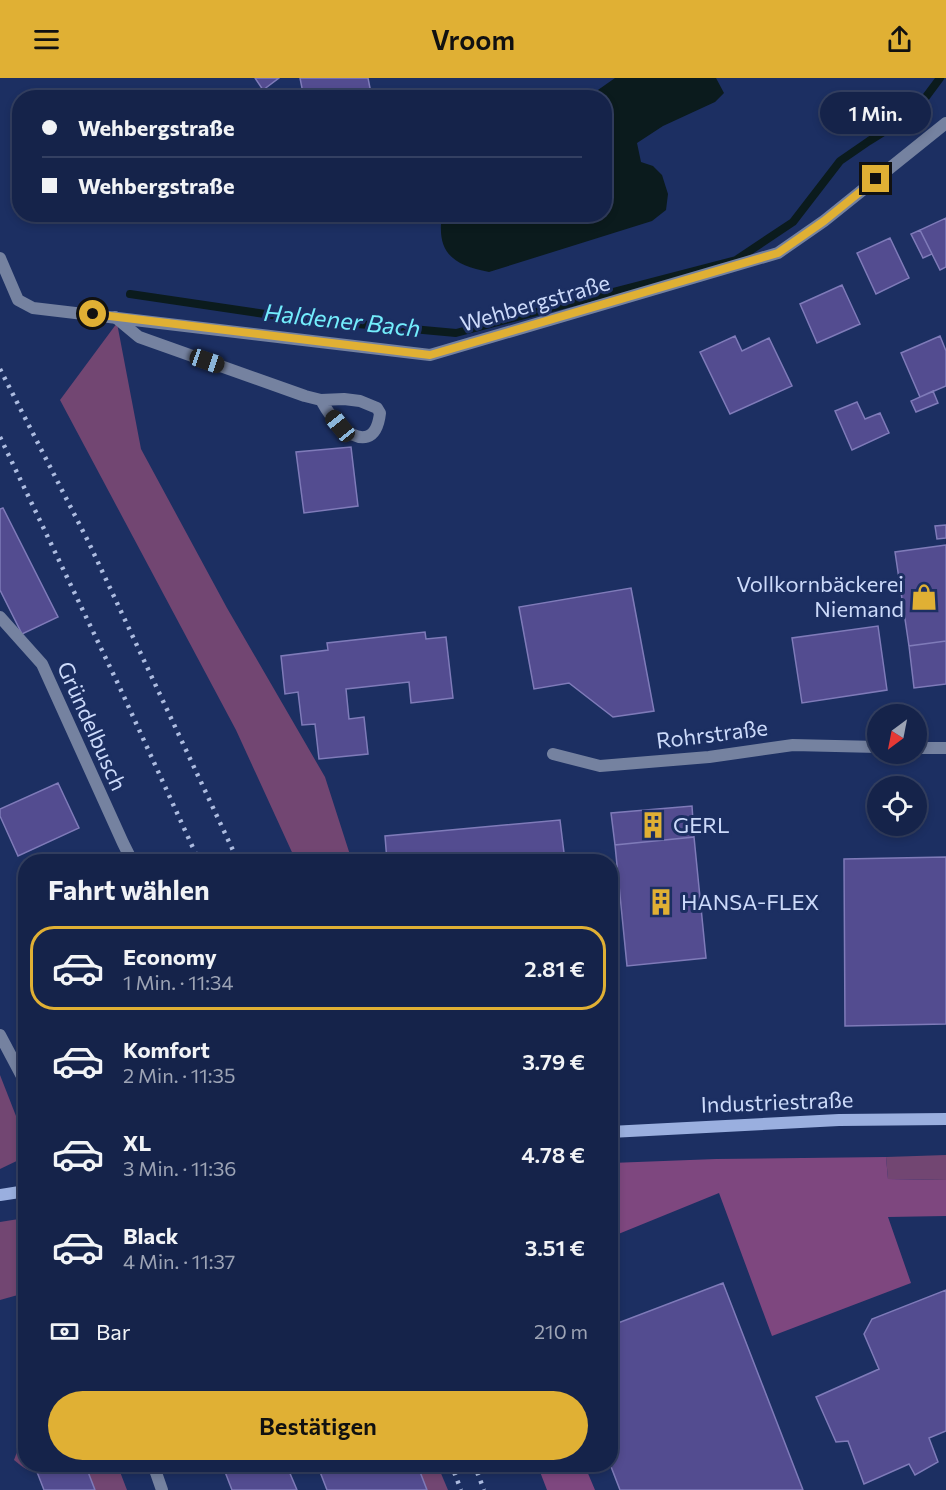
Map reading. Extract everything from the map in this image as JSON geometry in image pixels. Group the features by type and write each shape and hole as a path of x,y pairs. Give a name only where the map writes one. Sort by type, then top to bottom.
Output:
{"main road":[{"name":"Industriestraße","path":"618,1132 839,1120 946,1119"},
{"path":"0,1195 18,1192"}],"street":[{"name":"Wehbergstraße","path":"0,258 18,300 33,308 430,355 778,253 824,221 946,123"},
{"path":"115,317 140,337 295,392 321,400 360,401 376,408 380,413 378,425 370,436 364,438 352,433 340,426 321,400"},
{"name":"Gründelbusch","path":"0,617 42,664 128,854"},
{"name":"Rohrstraße","path":"553,754 600,766 709,757 793,746 867,747"},
{"path":"927,748 946,748"},
{"path":"0,1035 18,1069"},
{"path":"156,1472 162,1490"}],"shaded area":[{"path":"615,78 716,78 724,93 715,102 663,126 637,143 641,162 653,166 662,175 668,194 666,210 652,221 489,272 466,266 450,256 442,239 441,222 612,222 612,90 598,90"},
{"path":"117,323 141,449 227,608 325,777 350,854 293,854 236,730 60,400"},
{"path":"0,1075 18,1121 18,1160 0,1169"},
{"path":"946,1155 946,1180 888,1179 886,1157"},
{"path":"886,1157 888,1179 946,1180 946,1216 888,1217 911,1283 772,1336 719,1193 618,1234 618,1163"},
{"path":"18,1219 18,1295 0,1300 0,1222"},
{"path":"18,1451 18,1463 14,1460"},
{"path":"88,1472 120,1472 127,1490 95,1490"},
{"path":"420,1472 440,1472 448,1490 427,1490"},
{"path":"540,1472 587,1472 595,1490 547,1490"}],"building":[{"path":"255,78 279,78 263,90"},
{"path":"300,78 368,78 370,90 302,90"},
{"path":"946,218 946,267 940,270 920,230"},
{"path":"920,230 932,254 923,258 911,234"},
{"path":"890,238 909,278 876,294 857,253"},
{"path":"842,285 860,324 817,343 800,304"},
{"path":"735,336 742,351 769,338 792,386 730,414 700,352"},
{"path":"940,336 946,351 946,386 920,397 901,353"},
{"path":"933,391 938,403 916,412 911,401"},
{"path":"857,402 865,419 880,413 889,433 852,450 835,411"},
{"path":"351,447 358,506 304,513 296,452"},
{"path":"3,508 58,617 22,634 0,590 0,509"},
{"path":"946,525 946,538 937,539 935,526"},
{"name":"Vollkornbäckerei Niemand","path":"946,545 946,641 909,646 895,552"},
{"path":"631,588 654,711 613,717 569,683 534,689 519,607"},
{"path":"878,626 887,690 802,703 792,638"},
{"path":"425,632 426,639 446,637 453,698 411,703 409,682 346,689 349,719 364,717 368,754 319,759 315,724 302,725 298,692 285,694 281,656 328,650 327,643"},
{"path":"946,641 946,684 914,688 909,646"},
{"path":"58,783 79,828 18,854 18,856 0,816 0,809"},
{"name":"GERL","path":"692,806 694,837 615,845 611,813"},
{"path":"560,820 564,854 386,854 385,836"},
{"name":"HANSA-FLEX","path":"694,837 706,958 627,966 618,854 616,854 615,845"},
{"path":"946,857 946,1024 845,1026 844,859"},
{"path":"723,1283 803,1490 620,1490 613,1472 618,1472 618,1323"},
{"path":"946,1290 946,1431 929,1438 938,1462 915,1475 909,1464 864,1484 848,1441 836,1442 816,1397 879,1369 864,1334 872,1319"},
{"path":"37,1472 88,1472 95,1490 44,1490"},
{"path":"225,1472 289,1472 297,1490 232,1490"},
{"path":"320,1472 420,1472 427,1490 327,1490"}],"waterway":[{"name":"Haldener Bach","path":"130,294 292,318 456,333 736,260 793,222 840,161 914,113 940,78"}],"railway":[{"path":"0,369 88,541 235,854"},
{"path":"0,437 120,688 196,854"},
{"path":"454,1472 461,1490"},
{"path":"477,1472 484,1490"}],"place":[{"name":"Vollkornbäckerei Niemand","path":"924,597"},
{"name":"GERL","path":"653,825"},
{"name":"HANSA-FLEX","path":"661,902"}],"route":[{"path":"93,314 430,355 778,253 824,221 876,179"}]}
